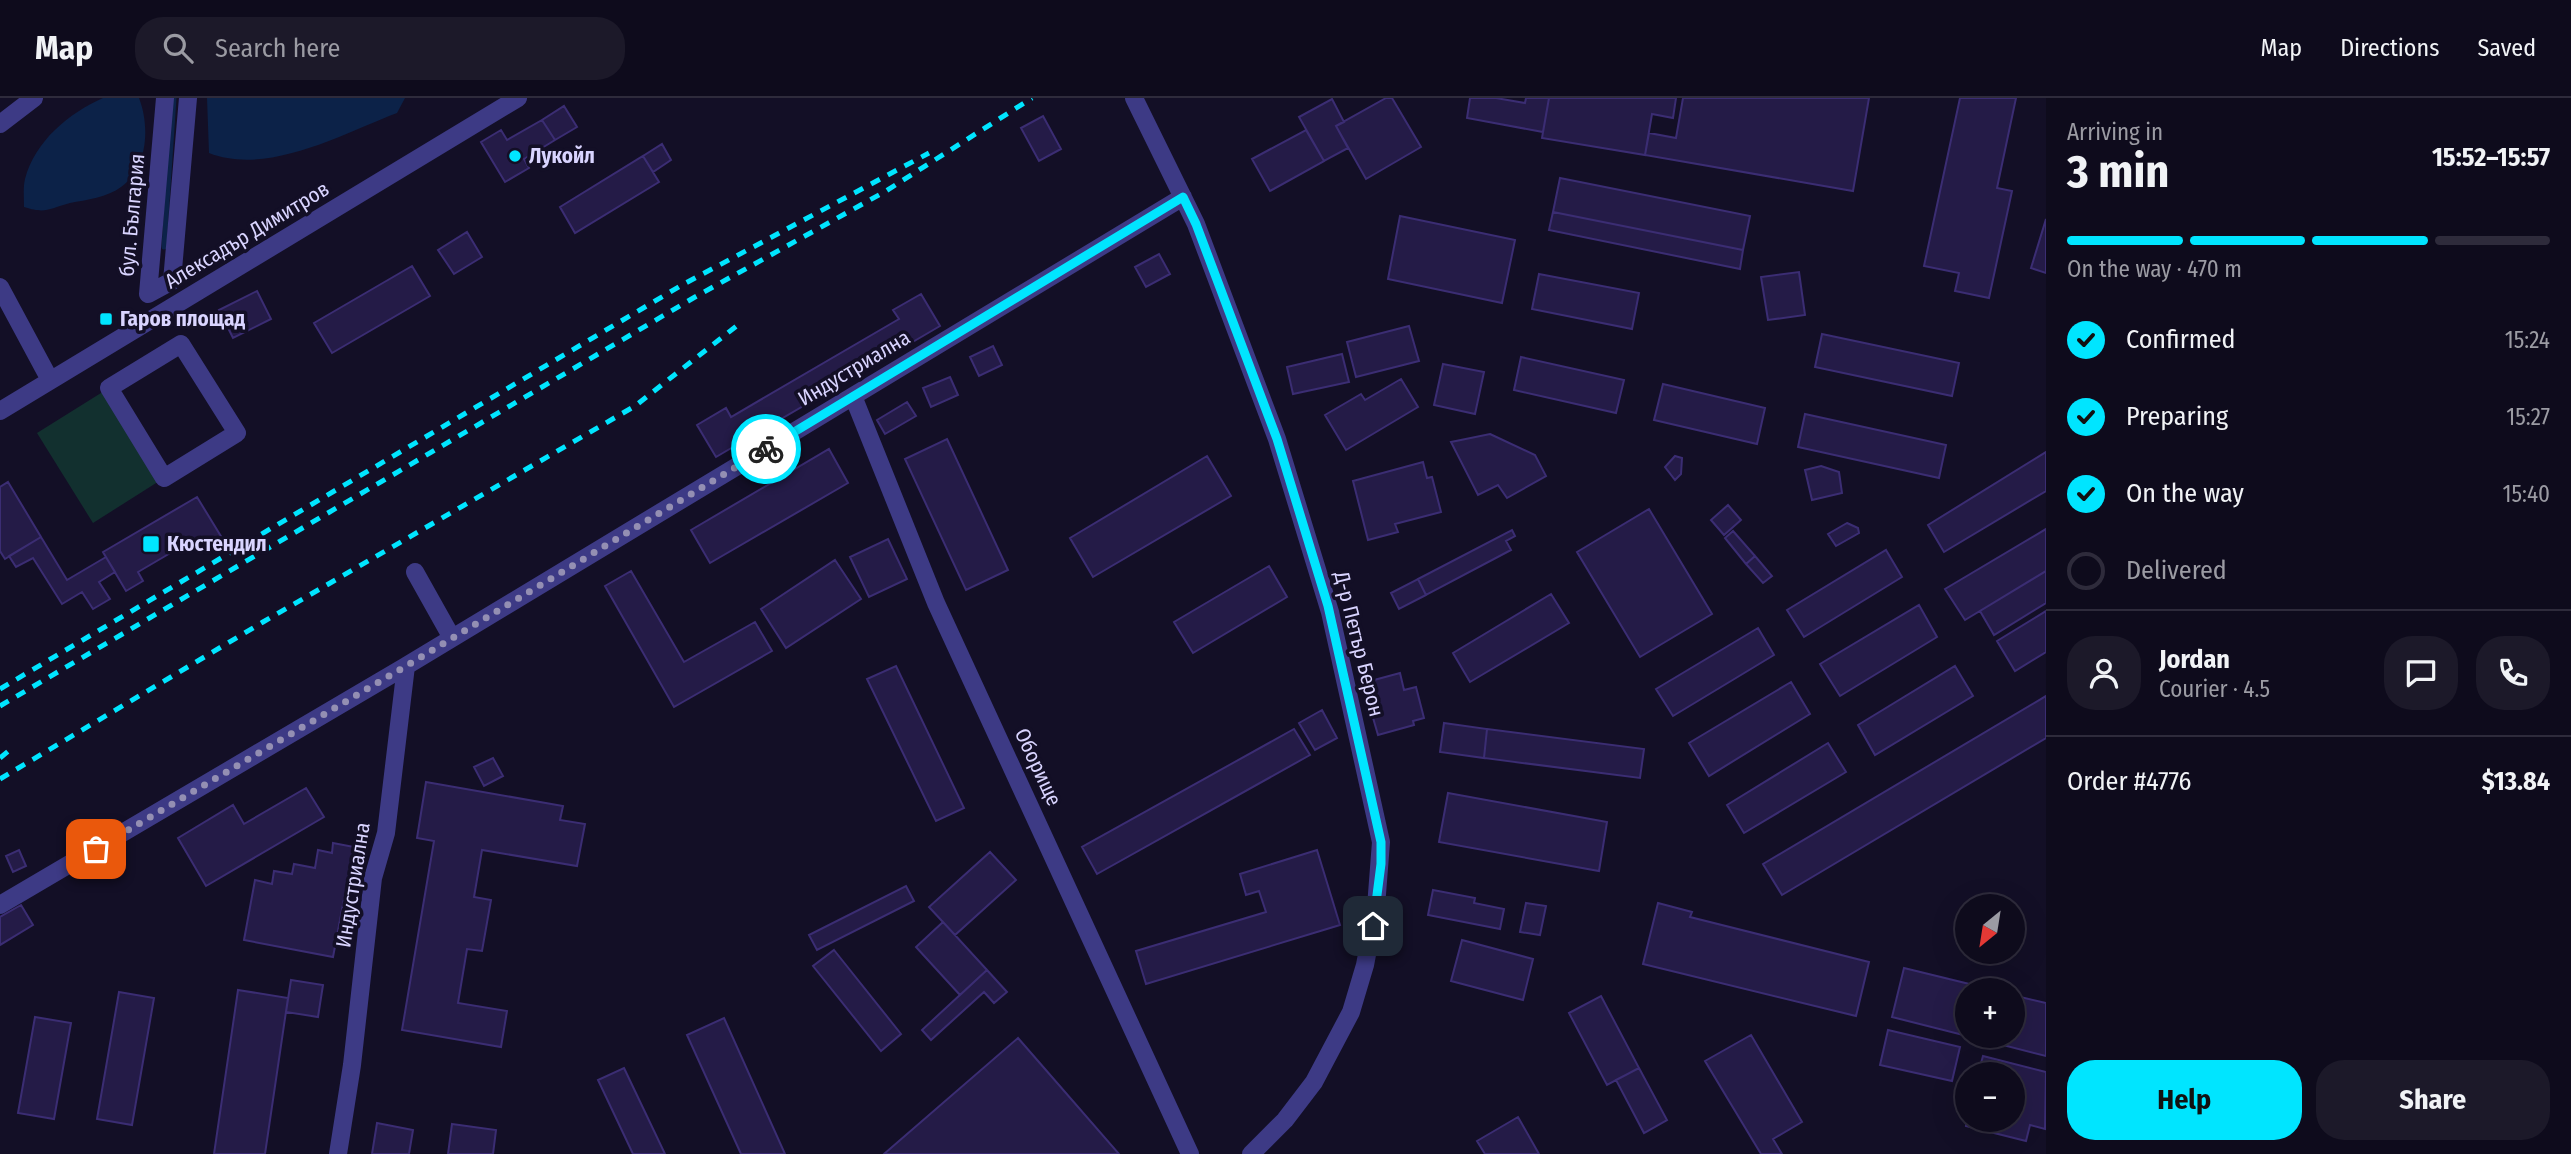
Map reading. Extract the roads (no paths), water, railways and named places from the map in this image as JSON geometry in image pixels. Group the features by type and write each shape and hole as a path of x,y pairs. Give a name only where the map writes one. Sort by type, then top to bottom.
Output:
{"street":[{"path":"0,124 34,98"},
{"name":"бул. България","path":"165,98 148,293 173,281 188,98"},
{"name":"Алексадър Димитров","path":"0,411 517,98"},
{"name":"Д-р Петър Берон","path":"1134,98 1196,224 1277,439 1330,612 1381,842 1376,907 1365,965 1351,1013 1314,1082 1285,1120 1251,1154"},
{"name":"Индустриална","path":"0,905 406,666 1183,197"},
{"path":"0,287 50,380"},
{"path":"181,344 237,433 164,478 109,388 181,344"},
{"name":"Оборище","path":"853,396 936,603 1190,1154"},
{"path":"415,572 452,638"},
{"name":"Индустриална","path":"338,1154 352,1065 373,878 386,833 406,666"}],"water":[{"path":"103,98 139,98 145,121 144,146 137,169 130,179 116,190 97,198 47,210 24,207 25,179 37,152 66,120"},
{"path":"207,98 405,98 397,113 304,150 256,159 232,159 209,153"}],"waterway":[{"path":"164,247 174,98"}],"railway":[{"path":"0,706 695,297 886,191 1032,98"},
{"path":"0,689 682,285 929,153"},
{"path":"0,779 263,622 635,406 739,324"},
{"path":"0,758 11,749"}],"place":[{"name":"Лукойл","path":"515,156"},
{"name":"Гаров площад","path":"106,319"},
{"name":"Кюстендил","path":"151,544"}]}
